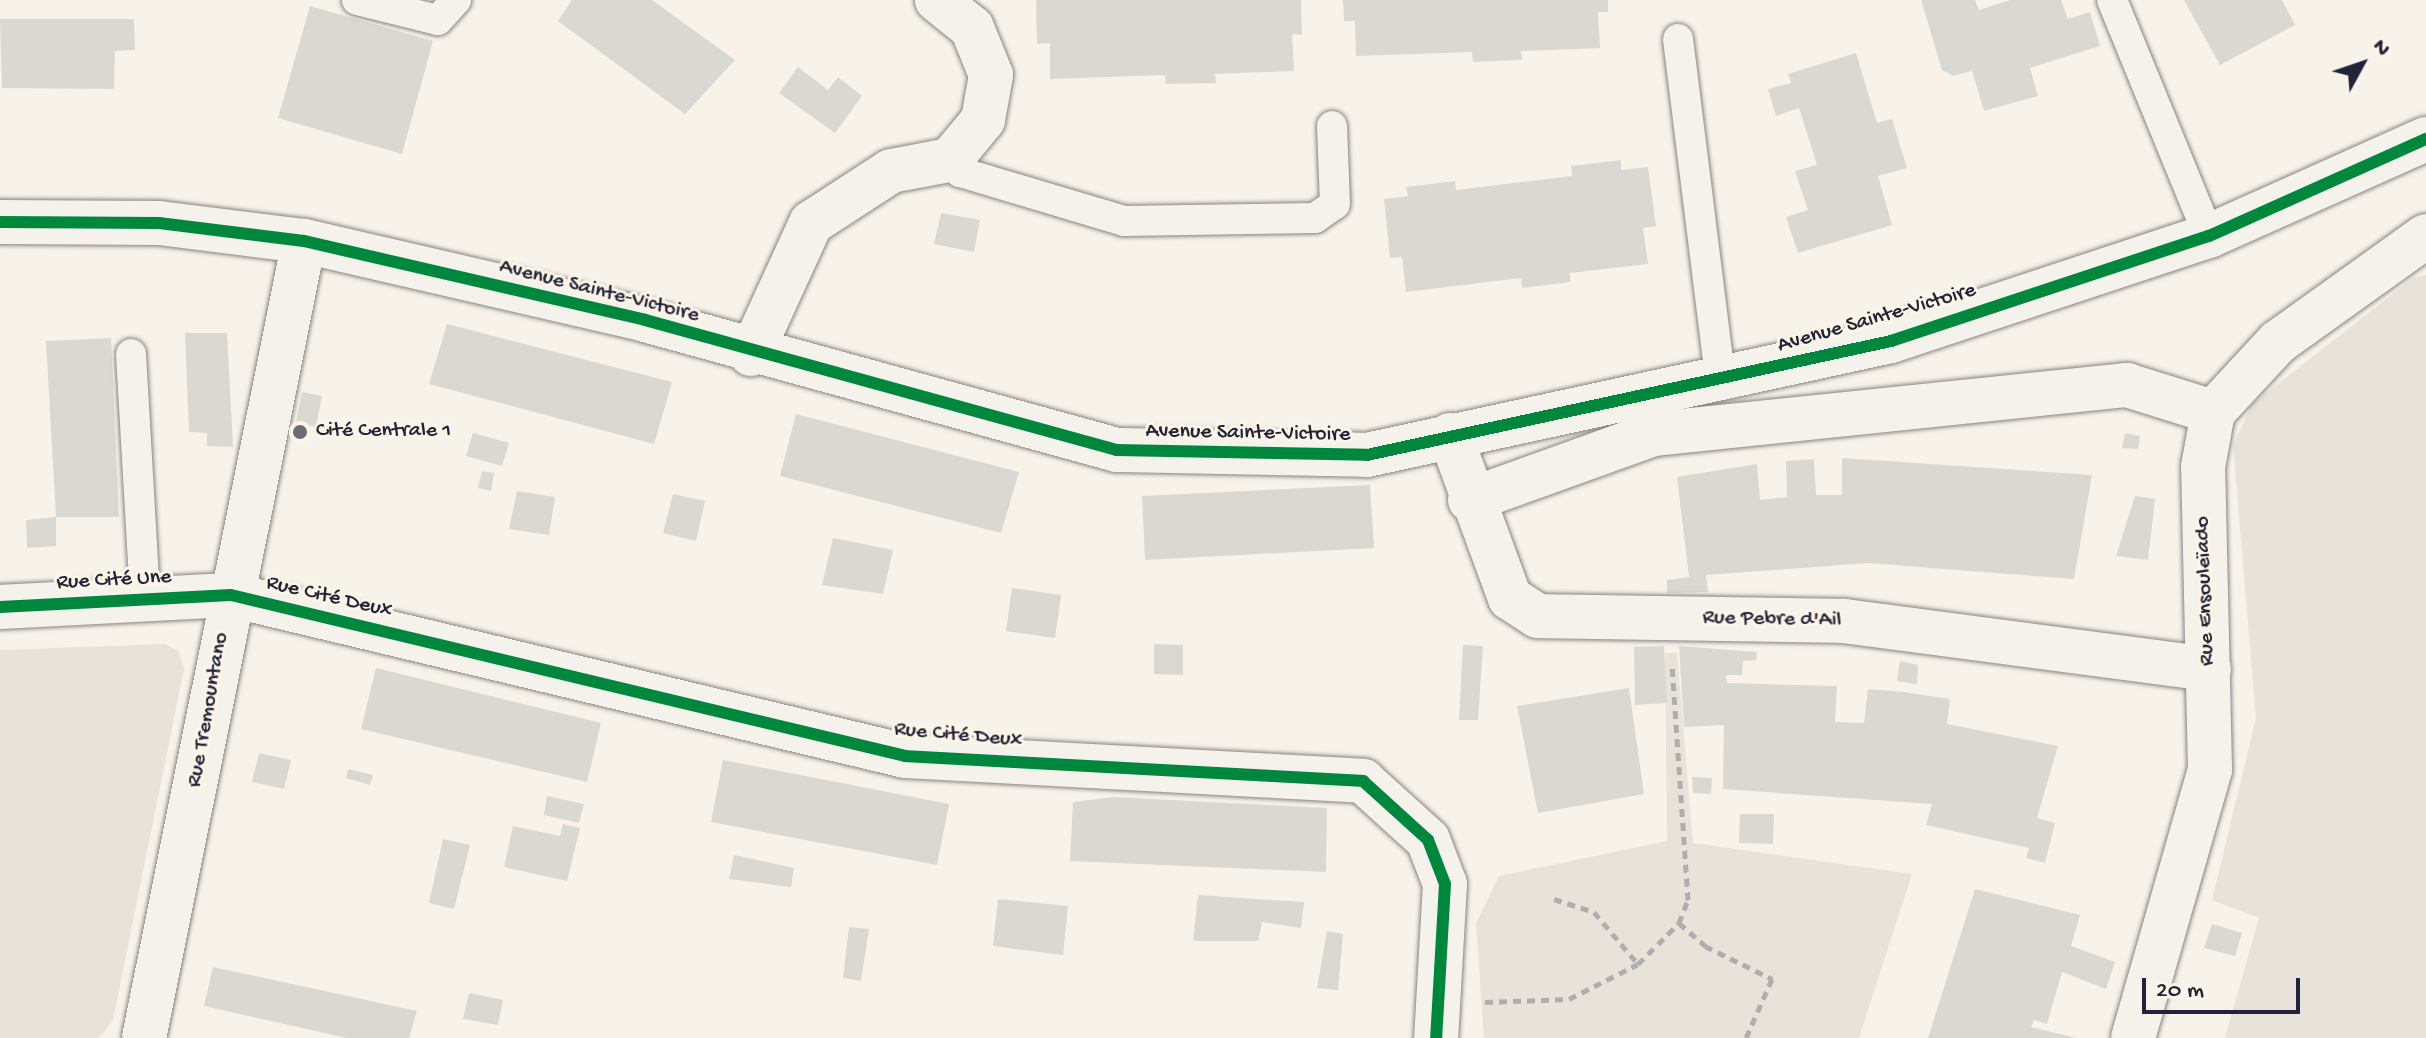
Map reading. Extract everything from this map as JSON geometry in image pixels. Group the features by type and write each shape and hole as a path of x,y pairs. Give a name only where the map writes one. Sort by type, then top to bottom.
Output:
{"street":[{"path":"751,354 811,223 891,171 950,160 983,120 991,75 972,28 937,0"},
{"name":"Avenue Sainte-Victoire","path":"0,222 159,223 304,241 645,320 751,354 1116,450 1367,455 1450,435 1721,382 1891,341 2209,236 2425,141"},
{"path":"1470,500 1653,434 2127,385 2213,412 2278,342 2426,236"},
{"name":"Rue Tremountano","path":"144,1038 304,241"},
{"name":"Rue Ensouleïado","path":"2133,1038 2203,811 2210,770 2203,467 2213,412"},
{"name":"Rue Pebre d'Ail","path":"1450,435 1470,500 1510,598 1538,616 1844,621 2209,669"},
{"name":"Rue Cité Une","path":"0,607 231,595"},
{"name":"Rue Cité Deux","path":"231,595 905,756 1363,781 1428,840 1445,884 1437,1019"}],"lane":[{"path":"357,0 438,20 456,0"},
{"path":"2112,0 2209,236"},
{"path":"1678,39 1721,382"},
{"path":"950,160 960,172 1124,221 1315,218 1335,204 1332,126"},
{"path":"131,354 145,600"}],"path":[{"path":"1437,1019 1558,1001 1638,964 1679,923 1688,900 1668,618"},
{"path":"1554,899 1594,912 1638,964"},
{"path":"1679,923 1705,946 1772,979 1746,1038"}],"shaded area":[{"path":"2426,275 2426,1038 2225,1038 2259,918 2212,900 2256,718 2233,445 2252,404 2413,278"},
{"path":"165,644 179,651 184,669 113,1020 99,1038 0,1038 0,650"},
{"path":"1665,653 1677,653 1693,843 1912,874 1859,1038 1484,1038 1476,923 1499,876 1667,841"}],"building":[{"path":"572,0 652,0 735,60 685,114 558,21"},
{"path":"1036,0 1301,0 1302,35 1292,34 1294,71 1215,74 1216,83 1166,84 1165,75 1050,79 1050,43 1037,44"},
{"path":"1343,0 1608,0 1608,12 1598,12 1600,48 1521,51 1522,60 1473,62 1472,52 1356,56 1355,21 1344,21"},
{"path":"1921,0 1975,0 1979,10 2010,0 2061,0 2068,19 2090,12 2100,46 2030,68 2038,96 1984,111 1972,71 1953,76 1942,70"},
{"path":"2184,0 2282,0 2295,25 2220,65"},
{"path":"310,6 433,41 402,154 278,118"},
{"path":"0,19 134,19 135,50 115,51 114,89 2,88"},
{"path":"1856,53 1877,123 1892,119 1907,168 1878,176 1892,225 1798,253 1786,217 1808,210 1795,171 1817,165 1799,108 1776,116 1768,89 1791,83 1788,74"},
{"path":"798,67 828,90 838,77 862,96 835,133 779,93"},
{"path":"1621,160 1621,170 1648,167 1656,226 1643,228 1648,264 1570,273 1570,282 1522,288 1521,278 1406,292 1402,257 1390,258 1384,199 1408,196 1406,187 1455,181 1456,190 1572,176 1571,166"},
{"path":"941,213 980,220 974,252 934,244"},
{"path":"447,324 672,382 654,444 429,384"},
{"path":"185,333 227,333 233,447 207,446 207,433 189,432"},
{"path":"111,338 119,517 56,517 46,341"},
{"path":"302,392 322,396 316,427 296,423"},
{"path":"796,414 1019,472 1001,533 780,476"},
{"path":"473,433 509,443 502,466 466,456"},
{"path":"2125,433 2140,436 2138,449 2122,448"},
{"path":"1842,458 2092,475 2074,579 1868,563 1706,575 1708,592 1667,593 1667,580 1689,577 1677,477 1757,464 1760,500 1787,497 1786,461 1814,459 1816,495 1842,495"},
{"path":"482,471 494,473 491,491 478,488"},
{"path":"1370,485 1374,548 1145,560 1142,496"},
{"path":"517,491 555,497 549,535 509,529"},
{"path":"673,494 705,501 696,541 663,533"},
{"path":"2135,496 2155,499 2148,560 2116,556"},
{"path":"56,517 56,546 27,548 26,520"},
{"path":"833,538 893,550 883,594 822,585"},
{"path":"1012,588 1061,595 1055,638 1006,631"},
{"path":"1154,644 1183,645 1183,675 1154,674"},
{"path":"1463,645 1483,646 1478,720 1459,720"},
{"path":"1664,646 1667,703 1635,705 1634,647"},
{"path":"1679,646 1757,652 1756,660 1743,661 1742,675 1726,675 1727,683 1837,686 1835,722 1864,723 1868,689 1904,692 1950,699 1947,724 2058,746 2037,818 2055,823 2045,863 2026,858 2029,848 1926,825 1932,804 1723,789 1724,725 1684,727"},
{"path":"1900,661 1918,665 1917,684 1897,681"},
{"path":"376,668 601,723 587,782 361,729"},
{"path":"1629,688 1644,794 1538,813 1517,706"},
{"path":"259,753 291,760 284,789 252,782"},
{"path":"723,760 949,804 937,865 711,822"},
{"path":"348,769 373,775 370,785 346,778"},
{"path":"1692,777 1712,778 1711,794 1693,793"},
{"path":"547,796 584,804 579,823 544,815"},
{"path":"1114,797 1327,808 1326,872 1070,861 1073,802"},
{"path":"1740,814 1774,814 1773,844 1739,843"},
{"path":"563,824 580,828 567,881 504,867 513,826 560,836"},
{"path":"443,839 470,845 454,909 429,903"},
{"path":"734,855 794,868 791,887 729,879"},
{"path":"1975,889 2080,915 2071,946 2115,962 2106,989 2062,972 2047,1024 2034,1020 2031,1027 2076,1038 1928,1038"},
{"path":"1198,895 1304,902 1301,928 1262,922 1258,941 1193,941"},
{"path":"998,899 1068,906 1063,955 993,946"},
{"path":"2212,924 2242,933 2235,956 2204,948"},
{"path":"849,927 869,929 861,981 843,978"},
{"path":"1327,931 1343,934 1338,990 1317,988"},
{"path":"213,967 417,1011 409,1038 347,1038 204,1006"},
{"path":"469,993 503,1000 498,1025 463,1019"}],"cycle path":[{"path":"0,222 159,223 304,241 645,320 1116,450 1367,455 1891,341 2209,236 2426,139"},
{"path":"0,607 231,595 905,756 1363,781 1428,840 1445,884 1436,1038"}],"place":[{"name":"Cité Centrale 1","path":"300,432"}]}
